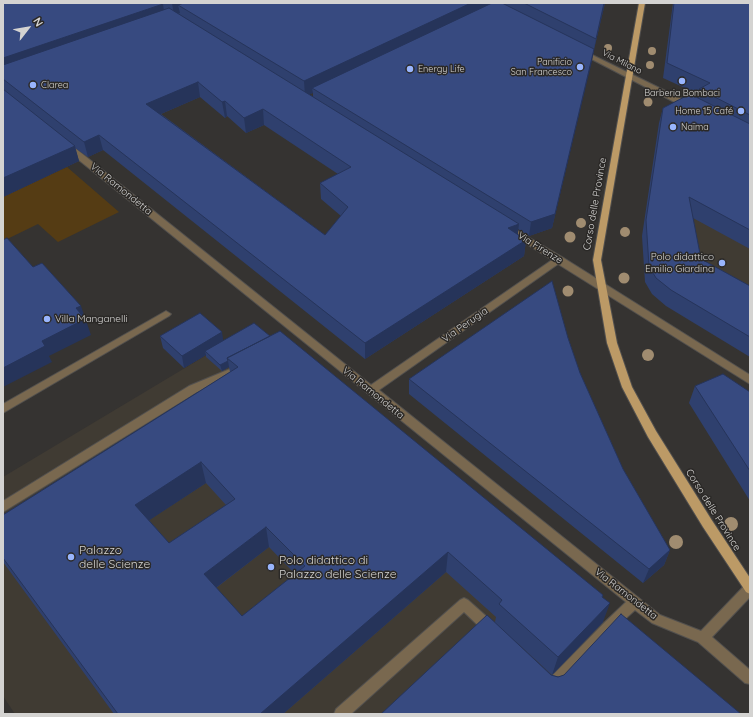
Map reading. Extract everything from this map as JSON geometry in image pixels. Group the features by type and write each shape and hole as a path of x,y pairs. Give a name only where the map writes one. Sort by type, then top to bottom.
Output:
{"main road":[{"name":"Corso delle Province","path":"642,3 597,260 612,343 627,387 652,434 707,523 750,588"}],"street":[{"name":"Via Milano","path":"570,46 695,109"},
{"name":"Via Ramondetta","path":"59,139 370,391 656,619 704,638 750,678"},
{"name":"Via Firenze","path":"499,222 750,380"},
{"name":"Via Perugia","path":"370,391 559,259"},
{"path":"3,409 166,314"},
{"path":"290,341 300,334"},
{"path":"3,507 193,389 239,369"},
{"path":"704,638 750,588"},
{"path":"541,676 552,686 609,626 635,602"},
{"path":"341,714 464,604 503,640"}],"shaded area":[{"path":"67,167 119,212 58,242 38,224 3,241 3,197"},
{"name":"Polo didattico Emilio Giardina","path":"696,206 750,209 750,317 702,289 690,245"},
{"name":"Polo didattico di Palazzo delle Scienze","path":"215,350 596,614 710,714 15,714 3,696 3,477"}],"building":[{"path":"3,3 162,3 163,4 3,58"},
{"path":"184,3 471,3 304,81 178,5"},
{"path":"492,3 502,3 594,49 555,214 531,222 312,88"},
{"path":"524,3 604,3 596,39"},
{"path":"674,3 750,3 750,115 699,89 710,83 667,63"},
{"path":"169,8 519,224 508,228 526,240 365,343 99,135 84,142 3,79 3,65","holes":["198,82 222,102 225,101 244,118 263,109 351,167 320,183 348,207 325,235 146,104"]},
{"path":"3,89 75,146 3,178"},
{"path":"690,94 750,124 750,230 689,197 701,259 750,286 750,337 671,290 656,278 649,266 646,220 663,108"},
{"name":"Villa Manganelli","path":"7,238 33,267 42,263 81,306 76,308 85,319 42,341 45,346 3,368 3,240"},
{"path":"552,281 568,338 580,373 623,469 670,550 649,569 409,379"},
{"path":"200,313 222,332 182,356 160,336"},
{"path":"254,323 270,336 227,358 228,361 220,365 205,351"},
{"name":"Polo didattico di Palazzo delle Scienze","path":"280,331 603,595 602,597 610,603 558,657 499,604 502,600 448,552 260,714 118,714 3,558 3,515 238,367 227,358","holes":["201,462 235,499 169,543 135,505","266,527 305,566 242,616 204,574"]},
{"path":"723,374 750,392 750,471 695,386"},
{"path":"621,614 741,714 381,714 487,615 551,675 558,677 564,675"}],"place":[{"name":"Panificio San Francesco","path":"580,67"},
{"name":"Energy Life","path":"410,69"},
{"name":"Barberia Bombaci","path":"682,81"},
{"name":"Clarea","path":"33,85"},
{"name":"Home 15 Café","path":"741,111"},
{"name":"Naïma","path":"673,127"},
{"name":"Polo didattico Emilio Giardina","path":"722,263"},
{"name":"Villa Manganelli","path":"47,319"},
{"name":"Palazzo delle Scienze","path":"71,557"},
{"name":"Polo didattico di Palazzo delle Scienze","path":"271,567"}]}
